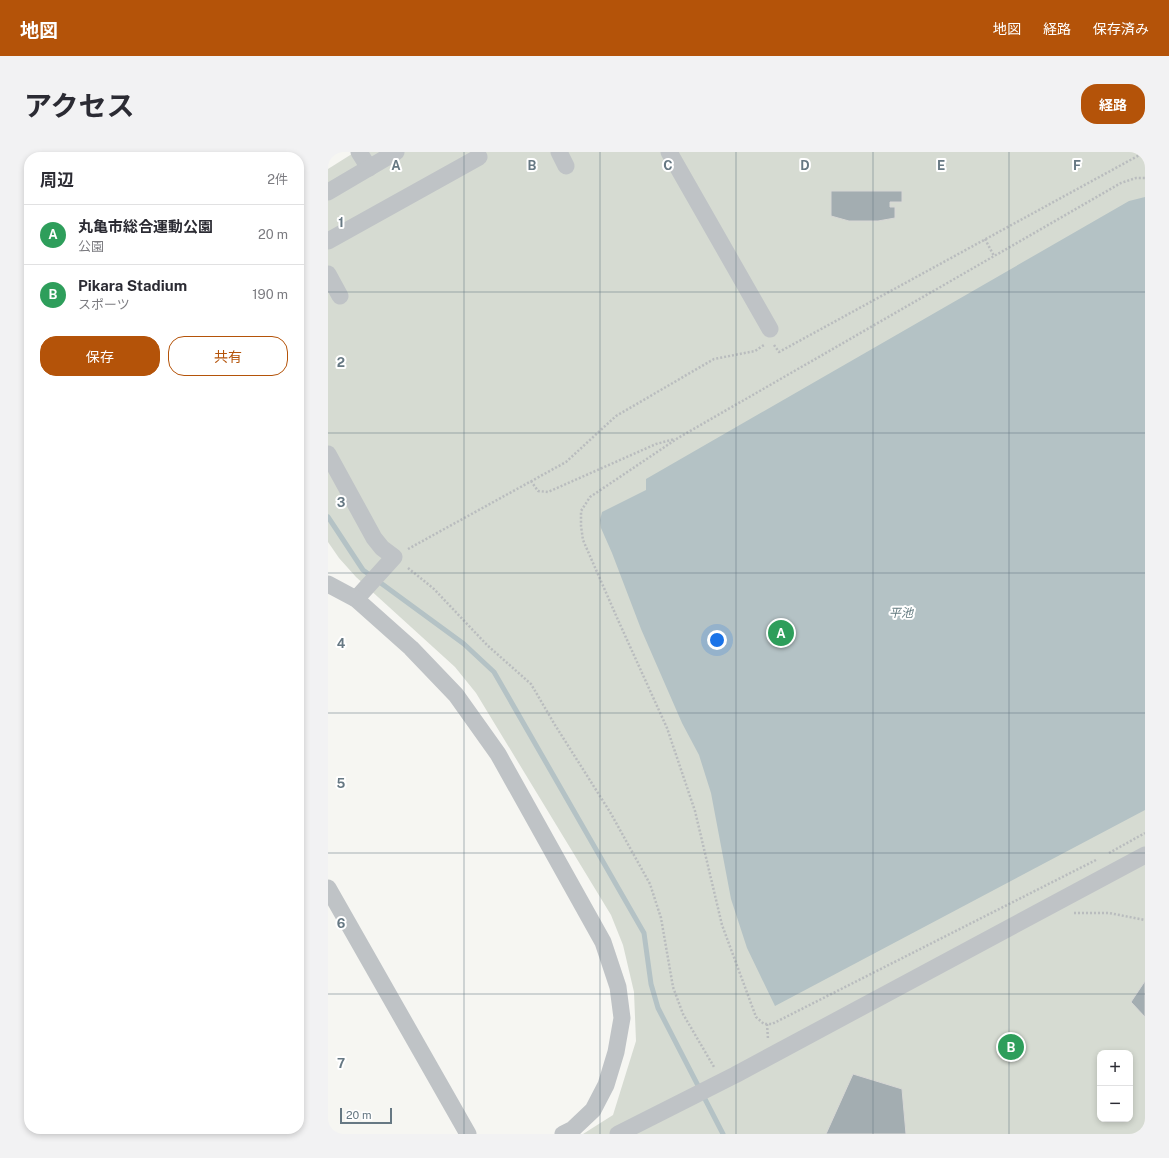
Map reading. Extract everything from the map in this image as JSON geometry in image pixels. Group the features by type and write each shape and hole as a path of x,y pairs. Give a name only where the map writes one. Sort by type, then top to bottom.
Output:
{"street":[{"path":"359,152 369,168"},
{"path":"328,192 396,152"},
{"path":"669,152 770,335"},
{"path":"328,242 481,154"},
{"path":"328,274 340,296"},
{"path":"328,454 374,538 382,548 394,557 356,599"},
{"path":"328,584 356,599 411,648 456,695 498,754 603,942 618,987 622,1018 616,1052 606,1085 593,1110 573,1129 563,1134"},
{"path":"618,1134 717,1084 1145,855"},
{"path":"328,888 468,1134"}],"path":[{"path":"717,1084 683,1014 673,987 661,918 650,884 610,812 531,684 487,645 434,589 394,557 566,462 616,416 714,359 755,352 770,335 779,352 1145,152"},
{"path":"1101,857 772,1024 764,1024 756,1018 722,925 695,811 667,728 618,620 584,540 581,526 581,511 590,497 678,438 1121,183 1136,178 1145,178"},
{"path":"985,239 994,256"},
{"path":"531,481 538,491 548,492 656,444 678,438"},
{"path":"1107,854 1145,833"},
{"path":"1069,913 1109,913 1145,920"}],"shaded area":[{"path":"355,152 1145,152 1145,1134 583,1134 613,1115 636,1041 634,992 623,945 611,915 476,693 455,667 356,577 339,558 328,542 328,169"}],"water":[{"name":"平池","path":"1145,197 1145,810 775,1006 747,948 731,899 711,793 699,755 682,723 641,629 601,528 600,520 602,512 646,490 646,479 1129,201"}],"building":[{"path":"831,191 902,191 902,202 890,202 890,207 895,207 895,218 878,221 849,221 831,216"},
{"path":"1145,981 1145,1017 1131,1002"},
{"path":"853,1074 902,1089 906,1134 826,1134"}],"waterway":[{"path":"328,517 363,570 464,644 494,672 644,933 651,984 658,1008 723,1134"}],"place":[{"name":"丸亀市総合運動公園","path":"781,633"},
{"name":"Pikara Stadium","path":"1011,1047"}]}
